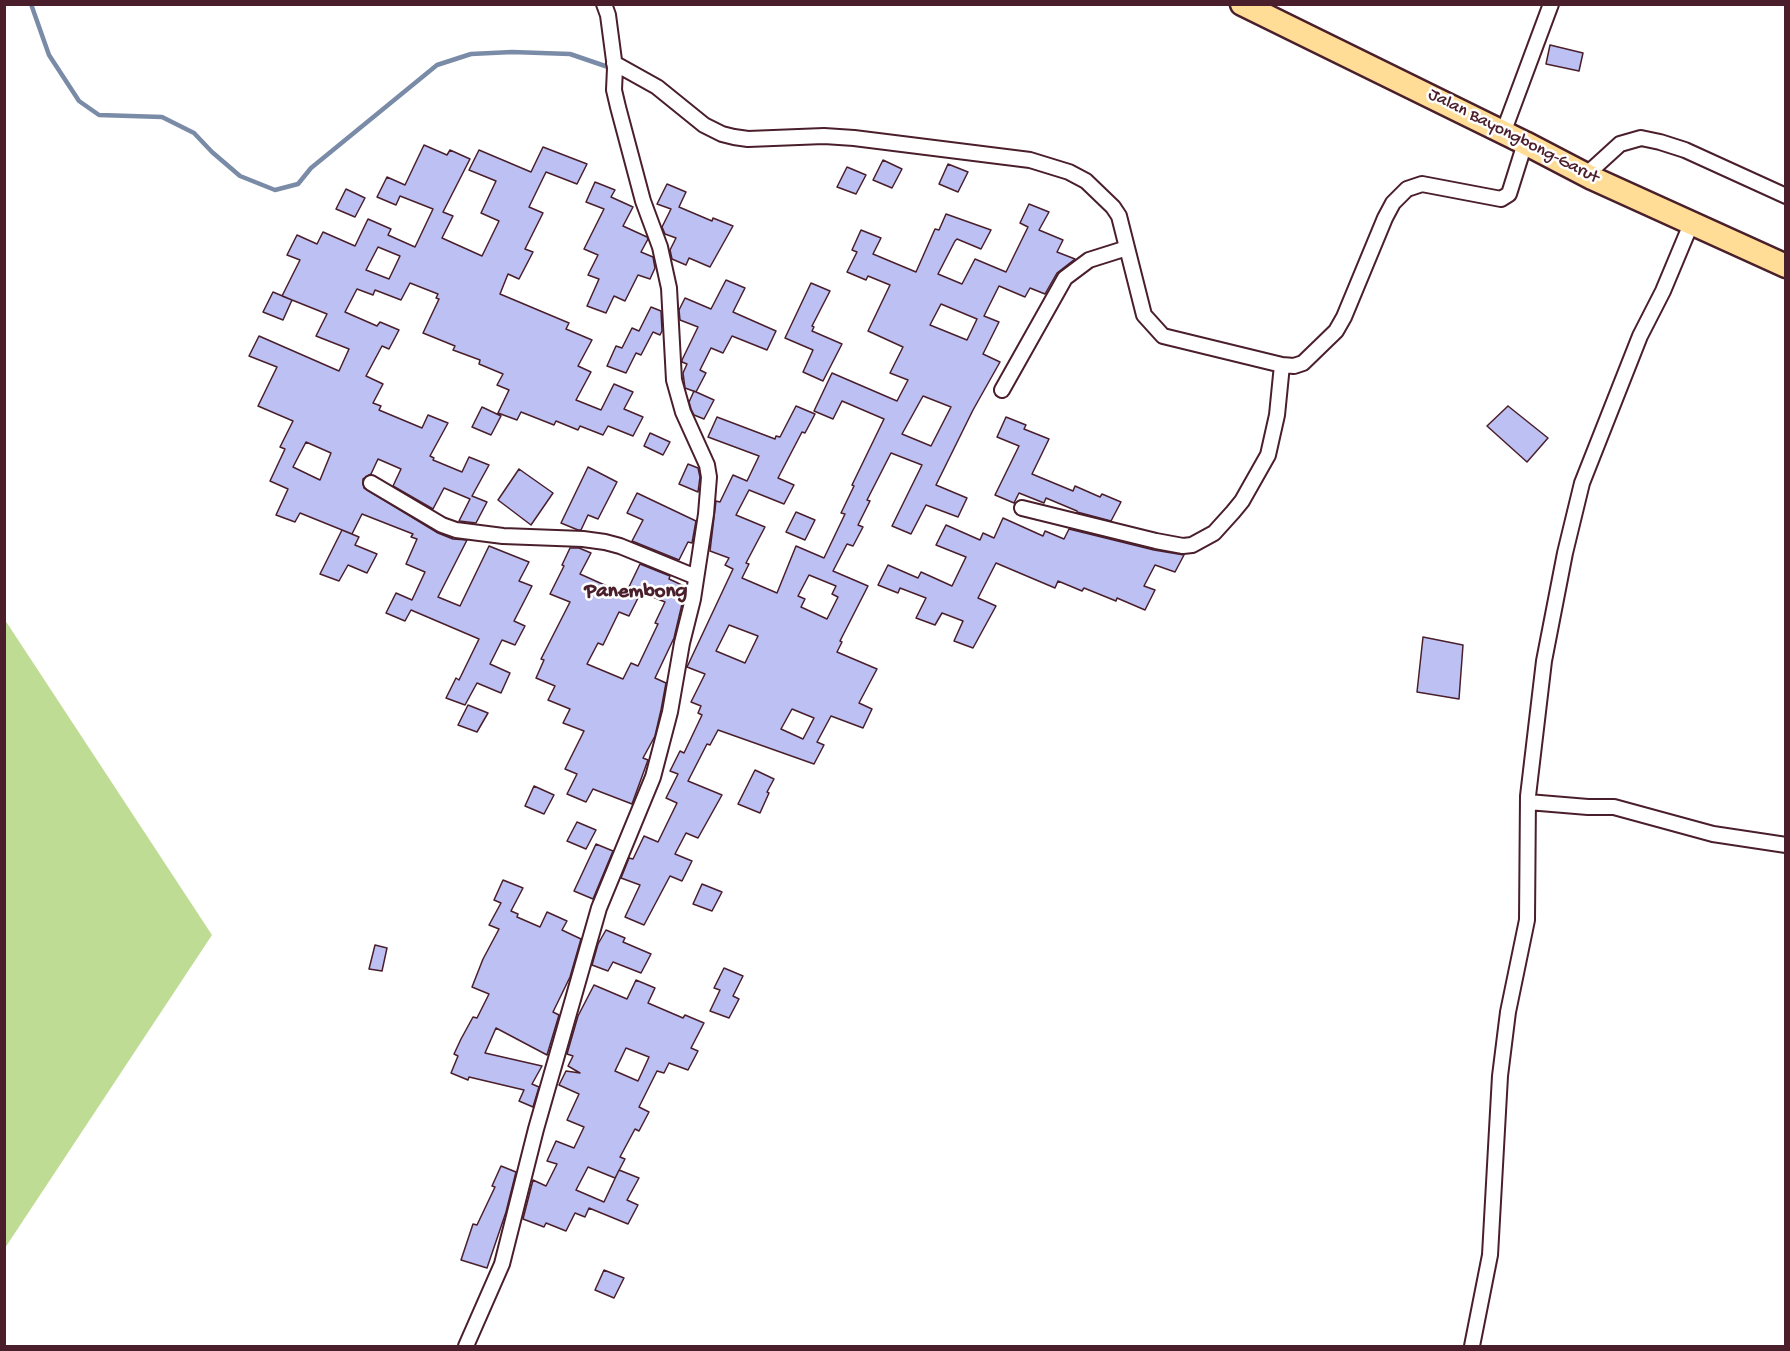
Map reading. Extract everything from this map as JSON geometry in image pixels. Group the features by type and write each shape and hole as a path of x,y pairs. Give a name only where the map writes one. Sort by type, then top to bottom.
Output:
{"main road":[{"name":"Jalan Bayongbong-Garut","path":"1242,4 1589,176 1785,266"}],"street":[{"path":"466,1347 502,1264 542,1107 599,908 653,777 669,712 706,514 709,477 707,465 679,400 674,380 669,288 660,247 643,201 614,90 614,65 608,15 604,4"},
{"path":"1503,133 1551,4"},
{"path":"614,65 657,87 704,125 734,137 748,139 824,136 854,138 1030,160 1069,172 1086,181 1113,207 1119,216 1144,315 1163,336 1281,373 1303,363 1336,331 1385,218 1393,203 1407,189 1422,184 1501,199 1509,194 1525,143"},
{"path":"1589,176 1620,144 1641,138 1685,150 1785,196"},
{"path":"1472,1347 1490,1255 1500,1076 1508,1012 1527,920 1528,802 1544,661 1565,553 1582,483 1640,336 1663,291 1691,224"},
{"path":"1002,390 1065,278 1089,260 1126,249"},
{"path":"1022,508 1156,541 1183,546 1192,545 1214,533 1233,512 1268,455 1277,415 1281,373"},
{"path":"371,483 442,525 456,530 502,536 605,542 621,546 696,577"},
{"path":"1528,802 1614,807 1713,834 1785,845"}],"green space":[{"path":"5,620 212,935 5,1248"}],"building":[{"path":"1550,45 1583,53 1579,71 1546,64"},
{"path":"424,145 447,155 450,150 470,159 443,212 453,216 442,238 482,256 499,221 481,213 496,181 469,170 479,150 531,172 543,147 587,164 577,184 546,172 529,207 543,213 525,249 533,252 519,279 508,274 500,294 569,323 566,329 592,340 578,366 591,372 576,400 601,410 614,384 633,392 624,409 643,417 633,436 608,426 603,435 580,426 578,430 556,421 554,425 521,412 517,420 498,413 509,390 497,385 503,374 479,364 480,360 453,350 455,346 423,333 439,299 436,298 438,294 410,283 401,300 375,290 373,295 357,289 345,312 377,326 380,322 399,330 389,349 382,346 366,376 383,384 373,403 381,406 379,410 422,428 428,415 448,423 430,456 434,458 433,460 462,472 469,457 489,465 472,496 487,502 476,523 459,521 470,499 444,488 433,509 393,486 401,469 378,459 371,474 363,479 364,488 438,533 453,539 467,540 438,597 460,606 489,546 529,562 519,581 532,586 514,621 525,626 515,645 502,640 490,664 510,673 501,693 477,683 465,705 446,698 456,678 459,680 479,639 411,610 405,621 386,613 396,593 412,600 425,572 406,564 417,539 411,537 413,534 362,514 352,534 300,513 295,522 276,515 288,489 270,481 285,449 280,447 293,421 258,406 277,367 249,356 259,336 339,371 349,349 316,336 327,314 282,296 300,260 287,255 297,235 317,244 323,232 355,246 368,219 391,229 388,235 415,247 433,209 400,196 396,205 377,197 387,177 405,185","holes":["378,247 400,256 389,279 366,270","306,442 331,453 320,480 293,467"]},
{"path":"883,160 902,169 892,188 873,180"},
{"path":"948,164 968,172 958,192 939,184"},
{"path":"847,167 866,175 856,194 837,187"},
{"path":"595,182 615,190 611,197 633,207 623,226 647,237 641,252 653,257 655,268 650,279 638,275 625,301 614,296 606,313 587,306 599,279 588,275 598,255 584,249 604,209 586,202"},
{"path":"667,184 686,192 679,207 712,221 713,218 733,226 710,267 689,258 686,265 672,259 670,250 676,238 665,234 662,227 671,209 657,204"},
{"path":"346,189 365,198 355,217 336,209"},
{"path":"1029,204 1049,212 1039,230 1063,240 1057,252 1075,259 1057,273 1045,294 1030,288 1025,297 999,286 984,316 999,322 983,354 1000,362 936,485 967,498 958,517 926,505 911,534 892,526 922,465 891,453 867,500 870,501 858,525 863,527 853,546 847,544 833,571 868,586 840,641 842,642 837,652 877,669 859,703 872,709 863,728 831,716 817,742 824,745 814,764 718,730 710,745 707,744 688,781 722,795 698,838 686,833 675,854 692,861 682,881 670,876 644,925 625,917 640,885 621,878 629,858 633,859 644,836 658,842 677,803 666,798 678,774 670,771 680,751 684,753 702,715 698,713 701,706 691,702 705,674 687,667 733,569 725,565 729,558 710,551 716,501 720,502 733,475 747,481 759,456 708,437 717,417 775,439 776,436 780,437 796,406 815,414 805,433 802,432 778,478 794,485 784,504 749,490 736,515 765,527 746,563 749,564 742,578 777,593 796,546 824,558 845,514 841,513 854,486 852,485 884,419 842,401 833,419 814,411 832,373 897,401 908,380 890,373 903,347 868,331 890,285 868,276 866,280 847,272 857,252 852,250 861,230 881,238 873,254 916,272 935,229 939,230 946,214 991,230 981,249 957,239 955,241 938,274 962,284 975,259 1006,272 1028,227 1020,223","holes":["941,304 977,319 967,340 930,325","923,396 951,407 931,446 902,434","809,575 836,586 832,594 838,597 827,619 801,607 805,599 798,596","729,625 758,636 745,663 716,651","792,709 814,718 803,739 781,729"]},
{"path":"726,280 745,288 733,312 776,331 767,350 732,336 723,353 711,348 700,370 706,373 696,392 685,388 683,373 687,364 682,360 698,327 680,320 679,310 685,298 711,309"},
{"path":"811,283 830,291 812,326 814,327 812,331 842,344 823,381 803,372 813,350 785,338"},
{"path":"273,292 292,300 283,320 263,312"},
{"path":"651,307 661,311 662,331 660,335 653,332 641,355 636,353 626,373 607,366 616,346 622,348 632,328 639,331"},
{"path":"694,391 714,400 704,419 694,415 691,409 689,402"},
{"path":"1508,406 1548,438 1527,462 1487,426"},
{"path":"482,407 501,416 491,435 472,427"},
{"path":"1006,417 1026,425 1024,429 1049,439 1032,474 1073,491 1075,486 1100,497 1102,494 1121,502 1111,521 1077,512 1046,498 1044,503 1019,493 1014,503 995,495 1019,446 997,437"},
{"path":"650,433 670,442 663,455 644,446"},
{"path":"688,464 698,468 700,477 698,492 679,484"},
{"path":"588,467 617,482 598,519 588,515 581,530 578,530 561,523"},
{"path":"519,469 553,493 531,525 498,500"},
{"path":"637,493 696,521 692,543 688,542 679,560 632,541 643,520 627,513"},
{"path":"796,512 815,520 805,540 786,532"},
{"path":"1003,518 1043,536 1045,531 1064,539 1069,529 1184,555 1175,572 1155,565 1144,586 1155,590 1145,610 1117,598 1116,601 1084,588 1082,591 1058,581 1055,588 996,563 978,598 996,606 973,648 954,641 963,621 942,613 935,625 916,618 926,598 900,588 898,593 878,585 888,565 918,578 921,572 952,586 966,557 936,545 946,525 980,540 983,533 994,538"},
{"path":"342,530 359,537 355,545 377,554 367,573 348,565 339,581 320,574"},
{"path":"570,548 579,548 591,553 580,574 618,591 620,588 627,591 640,564 670,576 669,579 686,587 674,638 655,678 666,683 655,736 643,758 648,760 632,804 593,789 586,802 567,794 577,774 565,769 584,731 563,723 570,709 548,700 555,686 536,678 544,660 541,659 570,602 550,594 564,566 562,565","holes":["641,592 665,602 655,623 658,624 638,666 631,663 623,679 587,664 598,643 603,645 619,612 629,616"]},
{"path":"1423,637 1463,645 1459,699 1417,692"},
{"path":"468,705 488,713 477,732 458,725"},
{"path":"755,770 774,779 760,813 738,804"},
{"path":"534,786 554,795 544,814 525,806"},
{"path":"577,822 596,830 586,849 567,841"},
{"path":"596,844 613,851 593,899 574,891"},
{"path":"503,880 523,888 511,911 518,914 517,917 540,927 547,912 567,921 562,930 581,939 570,977 553,1012 559,1015 547,1055 496,1028 485,1053 542,1066 532,1084 539,1087 533,1107 519,1101 524,1090 469,1077 468,1080 451,1073 458,1056 454,1054 461,1039 473,1017 477,1018 489,994 472,987 483,959 499,929 489,925 501,903 494,900"},
{"path":"702,884 722,892 712,911 693,904"},
{"path":"606,930 625,938 623,942 651,954 641,973 613,962 608,971 592,965 598,944"},
{"path":"375,945 387,948 382,971 369,969"},
{"path":"724,968 743,976 733,996 739,999 729,1018 710,1011 720,990 714,988"},
{"path":"636,980 655,988 648,1003 683,1018 685,1015 704,1023 691,1048 698,1051 688,1070 669,1063 664,1073 657,1071 639,1107 649,1112 639,1131 635,1129 620,1157 625,1159 619,1170 639,1178 627,1200 638,1205 628,1224 589,1208 585,1217 575,1213 566,1231 546,1223 544,1227 523,1219 533,1180 546,1186 557,1164 547,1161 556,1141 574,1148 584,1127 567,1120 579,1094 559,1085 566,1071 580,1073 568,1066 573,1056 567,1054 578,1016 594,985 627,999","holes":["626,1048 649,1057 638,1081 615,1071","588,1167 615,1178 617,1174 604,1202 576,1190"]},
{"path":"501,1166 516,1172 506,1212 487,1268 461,1260 473,1224 477,1225 495,1187 492,1186"},
{"path":"604,1270 624,1278 614,1298 595,1290"}],"waterway":[{"path":"31,4 49,55 79,101 99,115 162,117 194,133 240,176 275,190 298,184 311,168 437,65 471,54 512,52 570,54 611,68"}],"district":[{"name":"Panembong","path":"636,593"}]}
